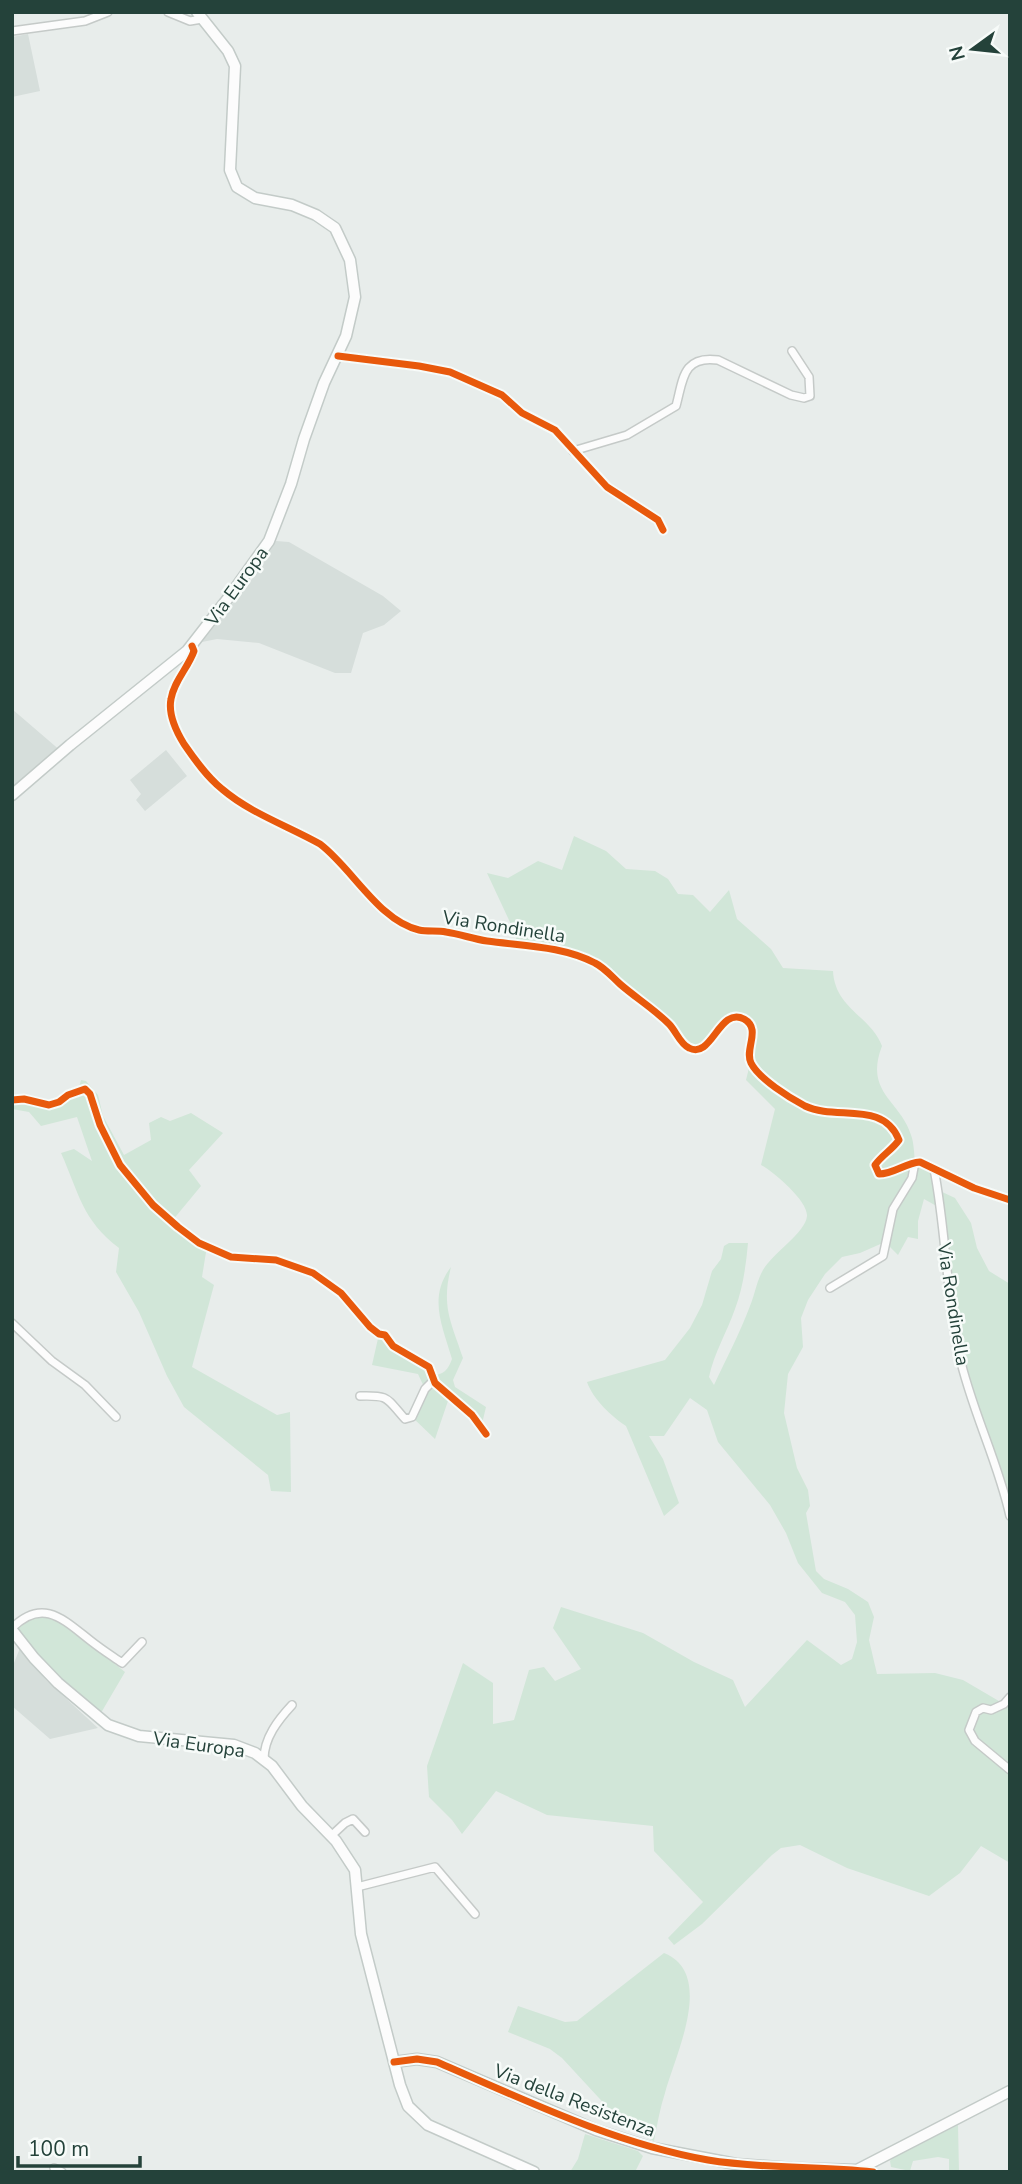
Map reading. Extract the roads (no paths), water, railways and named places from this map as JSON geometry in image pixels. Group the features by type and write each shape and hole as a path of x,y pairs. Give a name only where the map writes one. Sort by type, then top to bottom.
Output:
{"main road":[{"name":"Via Europa","path":"12,795 192,646 268,541 291,484 303,439 324,383 346,335 355,297 350,260 335,228 316,215 292,205 255,198 237,187 230,170 235,66 228,51 199,15"},
{"name":"Via Europa","path":"12,1629 58,1683 108,1725 139,1736 234,1745 256,1753 272,1766 302,1805 331,1836 355,1870 361,1934 408,2106 428,2125 534,2172"},
{"name":"Via della Resistenza","path":"394,2062 417,2059 437,2062 596,2130 652,2148 736,2164 857,2170"},
{"path":"857,2170 1010,2091"}],"street":[{"path":"12,31 85,21 108,12"},
{"path":"168,12 190,21 199,15"},
{"path":"573,451 627,435 676,406 684,373 694,363 705,358 718,360 791,395 804,398 810,396 809,377 792,351"},
{"path":"338,356 450,372 502,395 522,413 555,430 607,487 658,520 663,530"},
{"name":"Via Rondinella","path":"192,646 194,651 190,661 173,691 171,712 181,740 200,766 223,791 331,852 369,895 402,923 419,930 443,931 484,940 568,951 583,957 599,965 666,1020 688,1048 696,1050 704,1046 728,1020 740,1017 748,1021 753,1030 749,1054 751,1063 781,1091 808,1107 875,1116 896,1131 899,1140 892,1150 879,1158 874,1165 879,1174 890,1174 915,1162"},
{"path":"12,1100 24,1099 49,1105 85,1090 90,1094 105,1136 120,1165 153,1205 178,1227 200,1242 231,1257 276,1260 313,1273 341,1293 370,1326 379,1334 385,1335 393,1346 429,1367 434,1380 449,1397 472,1415 486,1434"},
{"path":"830,1288 883,1256 893,1209 912,1178 915,1162 974,1188 1010,1200"},
{"name":"Via Rondinella","path":"934,1169 959,1353 1010,1516"},
{"path":"12,1323 52,1361 85,1385 116,1417"},
{"path":"360,1396 381,1396 390,1400 405,1419 412,1417 425,1389 434,1380"},
{"path":"12,1629 21,1619 31,1615 56,1614 122,1663 142,1642"},
{"path":"1010,1697 1004,1704 992,1710 983,1708 976,1712 969,1730 975,1741 1010,1770"},
{"path":"264,1759 264,1747 292,1704"},
{"path":"331,1836 353,1819 365,1832"},
{"path":"357,1887 435,1867 475,1913"},
{"name":"Via della Resistenza","path":"857,2170 873,2172"}]}
